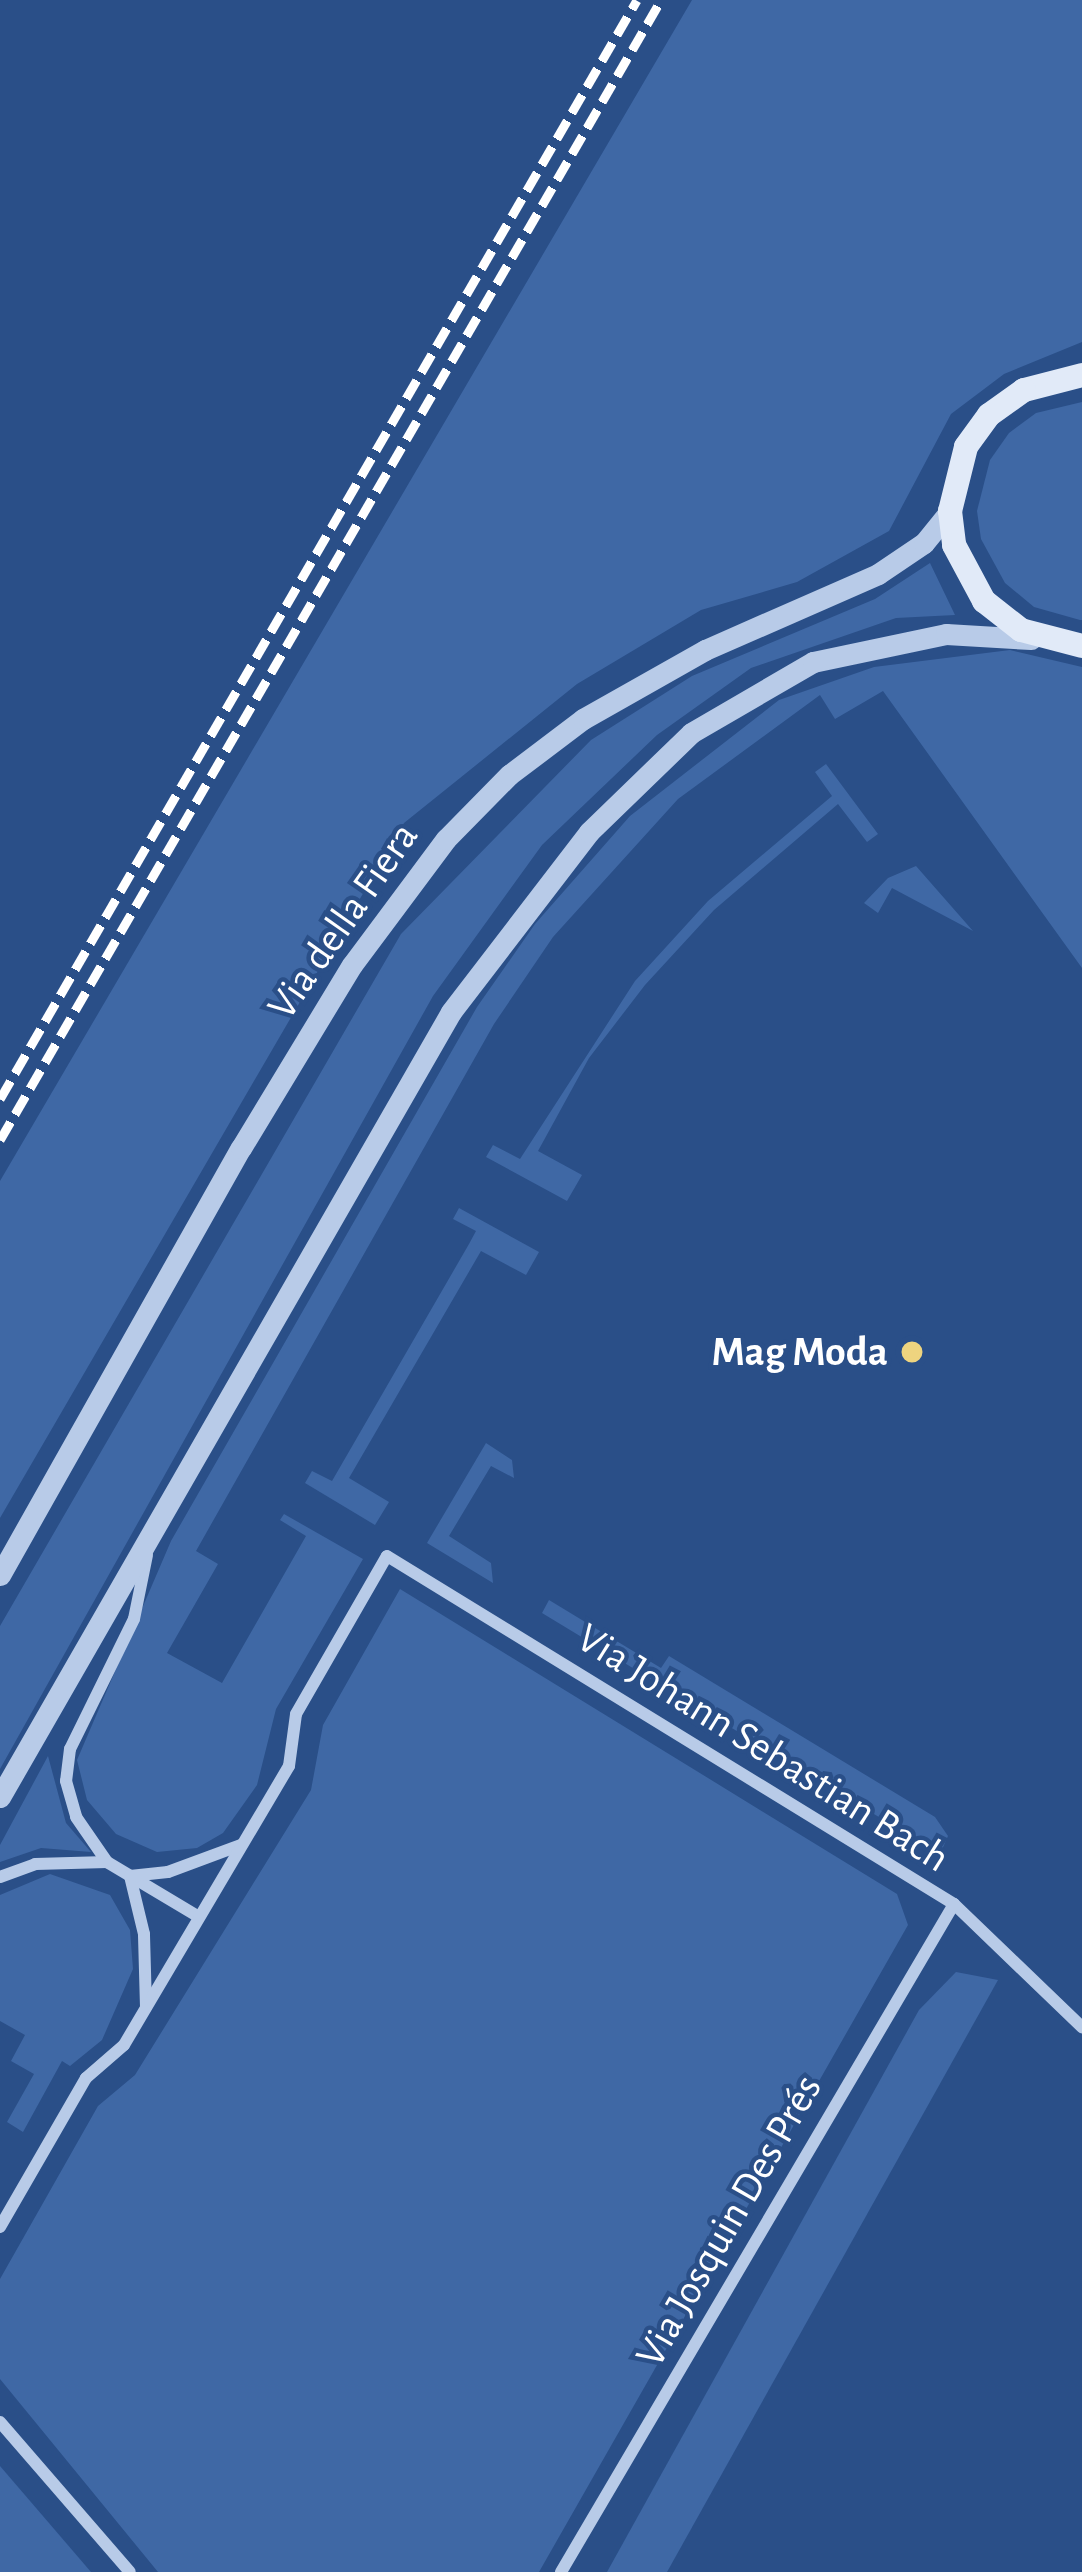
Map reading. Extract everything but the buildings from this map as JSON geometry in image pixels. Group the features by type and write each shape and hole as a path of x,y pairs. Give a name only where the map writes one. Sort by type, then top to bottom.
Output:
{"main road":[{"path":"1082,376 1024,390 989,415 966,447 950,511 954,545 985,601 1051,642 1082,646"}],"street":[{"name":"Via della Fiera","path":"0,1575 290,1066 389,911 446,839 508,775 583,719 705,650 878,574 923,543 950,511"},
{"path":"0,1797 451,1012 509,926 623,795 723,710 813,662 946,634 1051,642"},
{"path":"151,1532 134,1619 66,1765 76,1817 107,1862 199,1918"},
{"name":"Via Johann Sebastian Bach","path":"243,1844 289,1766 296,1714 387,1556 954,1904 1082,2026"},
{"path":"130,1876 169,1872 243,1844"},
{"path":"0,2227 86,2078 124,2045 243,1844"},
{"path":"0,1877 35,1864 107,1862"},
{"path":"130,1876 144,1934 146,2008"},
{"name":"Via Josquin Des Prés","path":"561,2572 954,1904"},
{"path":"0,2422 130,2572"}],"shaded area":[{"path":"692,0 1082,0 1082,342 1004,374 951,414 889,531 797,582 701,610 577,684 404,823 0,1518 0,1181"},
{"path":"1082,402 1080,620 1034,607 1005,583 981,539 977,511 990,460 1009,433 1036,413"},
{"path":"930,563 955,615 896,618 751,668 657,735 542,845 433,996 0,1769 0,1626 401,934 591,740 692,676 875,599"},
{"path":"1010,650 1082,667 1082,968 883,691 835,719 820,695 678,799 553,937 494,1024 196,1551 218,1564 167,1653 222,1683 306,1536 280,1520 284,1514 363,1559 276,1709 257,1785 223,1833 197,1848 157,1852 116,1834 87,1800 77,1760 171,1541 477,1007 535,924 630,816 779,700 874,667"},
{"path":"826,764 878,834 867,842 838,804 714,910 645,985 589,1058 538,1151 582,1175 567,1201 486,1157 493,1145 520,1159 635,981 708,901 832,796 815,772"},
{"path":"916,866 973,931 892,888 878,913 864,903 888,878"},
{"path":"459,1208 539,1252 526,1275 481,1251 349,1478 389,1502 375,1525 305,1483 312,1471 332,1481 469,1244 476,1231 453,1219"},
{"path":"486,1443 512,1460 514,1478 491,1466 449,1536 491,1563 493,1583 427,1543"},
{"path":"400,1589 897,1894 908,1925 539,2572 158,2572 0,2379 0,2279 98,2106 135,2075 311,1790 323,1725"},
{"path":"549,1600 661,1668 669,1656 935,1817 948,1836 940,1854 542,1613"},
{"path":"48,1756 66,1823 91,1852 41,1848 0,1862 0,1845"},
{"path":"50,1874 110,1895 130,1930 133,1969 102,2040 70,2066 62,2061 23,2132 7,2122 34,2074 11,2061 25,2035 0,2021 0,1895"},
{"path":"956,1972 998,1980 667,2572 607,2572 919,2010"},
{"path":"0,2466 91,2572 0,2572"}],"railway":[{"path":"0,1099 637,0"},
{"path":"0,1140 661,0"}],"place":[{"name":"Mag Moda","path":"912,1352"}]}
